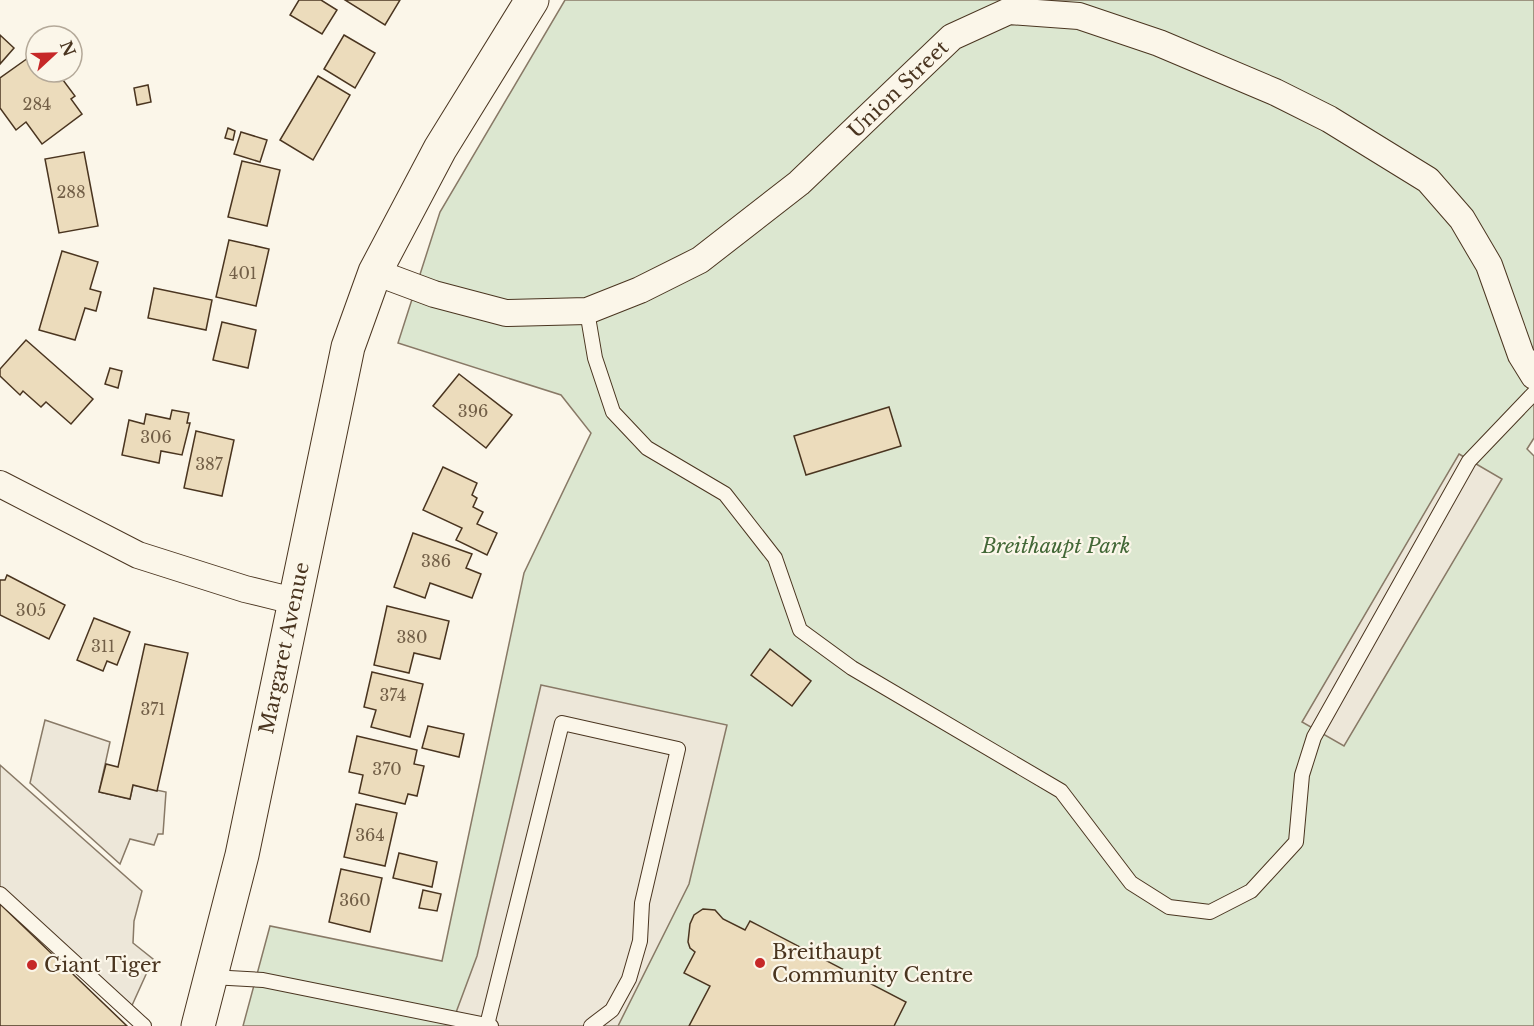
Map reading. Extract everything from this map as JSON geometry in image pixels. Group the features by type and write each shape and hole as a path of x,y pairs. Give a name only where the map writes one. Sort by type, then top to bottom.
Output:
{"street":[{"name":"Margaret Avenue","path":"198,1026 242,855 348,347 375,272 440,149 532,0"},
{"name":"Union Street","path":"375,272 434,294 506,313 587,311 640,290 700,260 799,183 952,37 1009,11 1079,16 1159,43 1311,110 1428,180 1462,219 1490,265 1521,355 1534,376"},
{"path":"0,484 138,555 245,589 294,601"}],"lane":[{"path":"587,311 595,358 613,412 647,448 725,494 775,558 800,630 852,668 1061,791 1131,883 1169,907 1210,912 1251,891 1296,842 1302,775 1314,737 1469,460 1534,393"},
{"path":"209,977 263,980 464,1024 489,1026 562,723 678,749 642,903 640,941 629,979 612,1010 591,1026"},
{"path":"0,894 144,1026"}],"green space":[{"name":"Breithaupt Park","path":"565,0 1534,0 1534,438 1527,449 1534,456 1534,1026 243,1026 270,926 442,961 524,573 591,433 561,395 398,343 440,212"}],"shaded area":[{"path":"1459,454 1502,479 1344,746 1302,722"},
{"path":"541,685 727,725 689,884 618,1026 451,1026 477,956"},
{"path":"45,720 110,742 99,792 130,799 133,785 166,792 163,834 158,834 154,845 130,839 120,864 30,783"},
{"path":"0,765 142,891 134,921 133,943 153,959 129,1012 0,894"}],"building":[{"path":"299,0 321,0 337,10 322,34 290,15"},
{"path":"345,0 400,0 385,25"},
{"path":"0,35 14,48 0,64"},
{"path":"344,35 375,53 355,88 324,69"},
{"path":"24,61 24,84 66,84 75,96 71,99 82,114 42,144 26,122 16,130 0,108 0,78"},
{"path":"318,76 350,95 313,160 280,140"},
{"path":"148,85 151,102 137,105 134,88"},
{"path":"228,128 235,131 233,140 225,138"},
{"path":"241,132 267,140 260,162 234,154"},
{"path":"84,152 98,226 59,233 45,159"},
{"path":"242,161 280,170 267,226 228,217"},
{"path":"229,240 269,249 256,306 216,297"},
{"path":"62,251 98,262 90,289 101,292 96,311 85,308 75,340 39,330"},
{"path":"154,288 212,300 206,330 148,318"},
{"path":"222,322 256,330 248,368 213,360"},
{"path":"26,340 93,399 71,424 46,402 41,407 23,391 20,395 0,376 0,369"},
{"path":"110,368 122,371 118,388 105,384"},
{"path":"459,374 512,415 486,448 433,406"},
{"path":"889,407 901,446 806,475 794,436"},
{"path":"172,410 189,413 187,423 190,423 182,455 161,451 159,463 122,455 129,420 144,424 146,414 170,419"},
{"path":"196,431 234,440 222,496 184,488"},
{"path":"443,467 477,483 472,495 477,498 473,507 483,512 477,524 497,533 487,555 456,540 462,528 423,510"},
{"path":"413,533 472,554 466,568 481,574 472,598 430,583 425,598 394,587"},
{"path":"7,575 65,605 49,639 0,615 0,580 5,580"},
{"path":"387,606 449,621 440,659 414,653 409,673 374,665"},
{"path":"94,618 130,632 117,665 107,661 103,671 77,660"},
{"path":"145,644 188,653 157,791 133,785 130,799 99,792 106,764 118,767"},
{"path":"770,649 811,681 792,706 751,675"},
{"path":"372,672 423,684 410,737 371,727 376,710 364,707"},
{"path":"428,726 464,734 459,757 422,748"},
{"path":"357,736 417,750 414,764 424,766 417,796 408,794 405,804 359,793 363,775 349,772"},
{"path":"356,804 397,813 385,866 344,857"},
{"path":"399,853 437,862 432,887 393,878"},
{"path":"341,869 382,878 370,932 329,922"},
{"path":"423,890 441,894 437,911 419,908"},
{"name":"Giant Tiger","path":"0,904 127,1026 0,1026"},
{"name":"Breithaupt Community Centre","path":"703,909 715,910 723,919 745,930 750,921 906,1002 894,1026 689,1026 710,986 684,973 695,952 690,948 688,942 690,924 694,915"}],"place":[{"name":"Breithaupt Community Centre","path":"760,963"},
{"name":"Giant Tiger","path":"32,965"}]}
